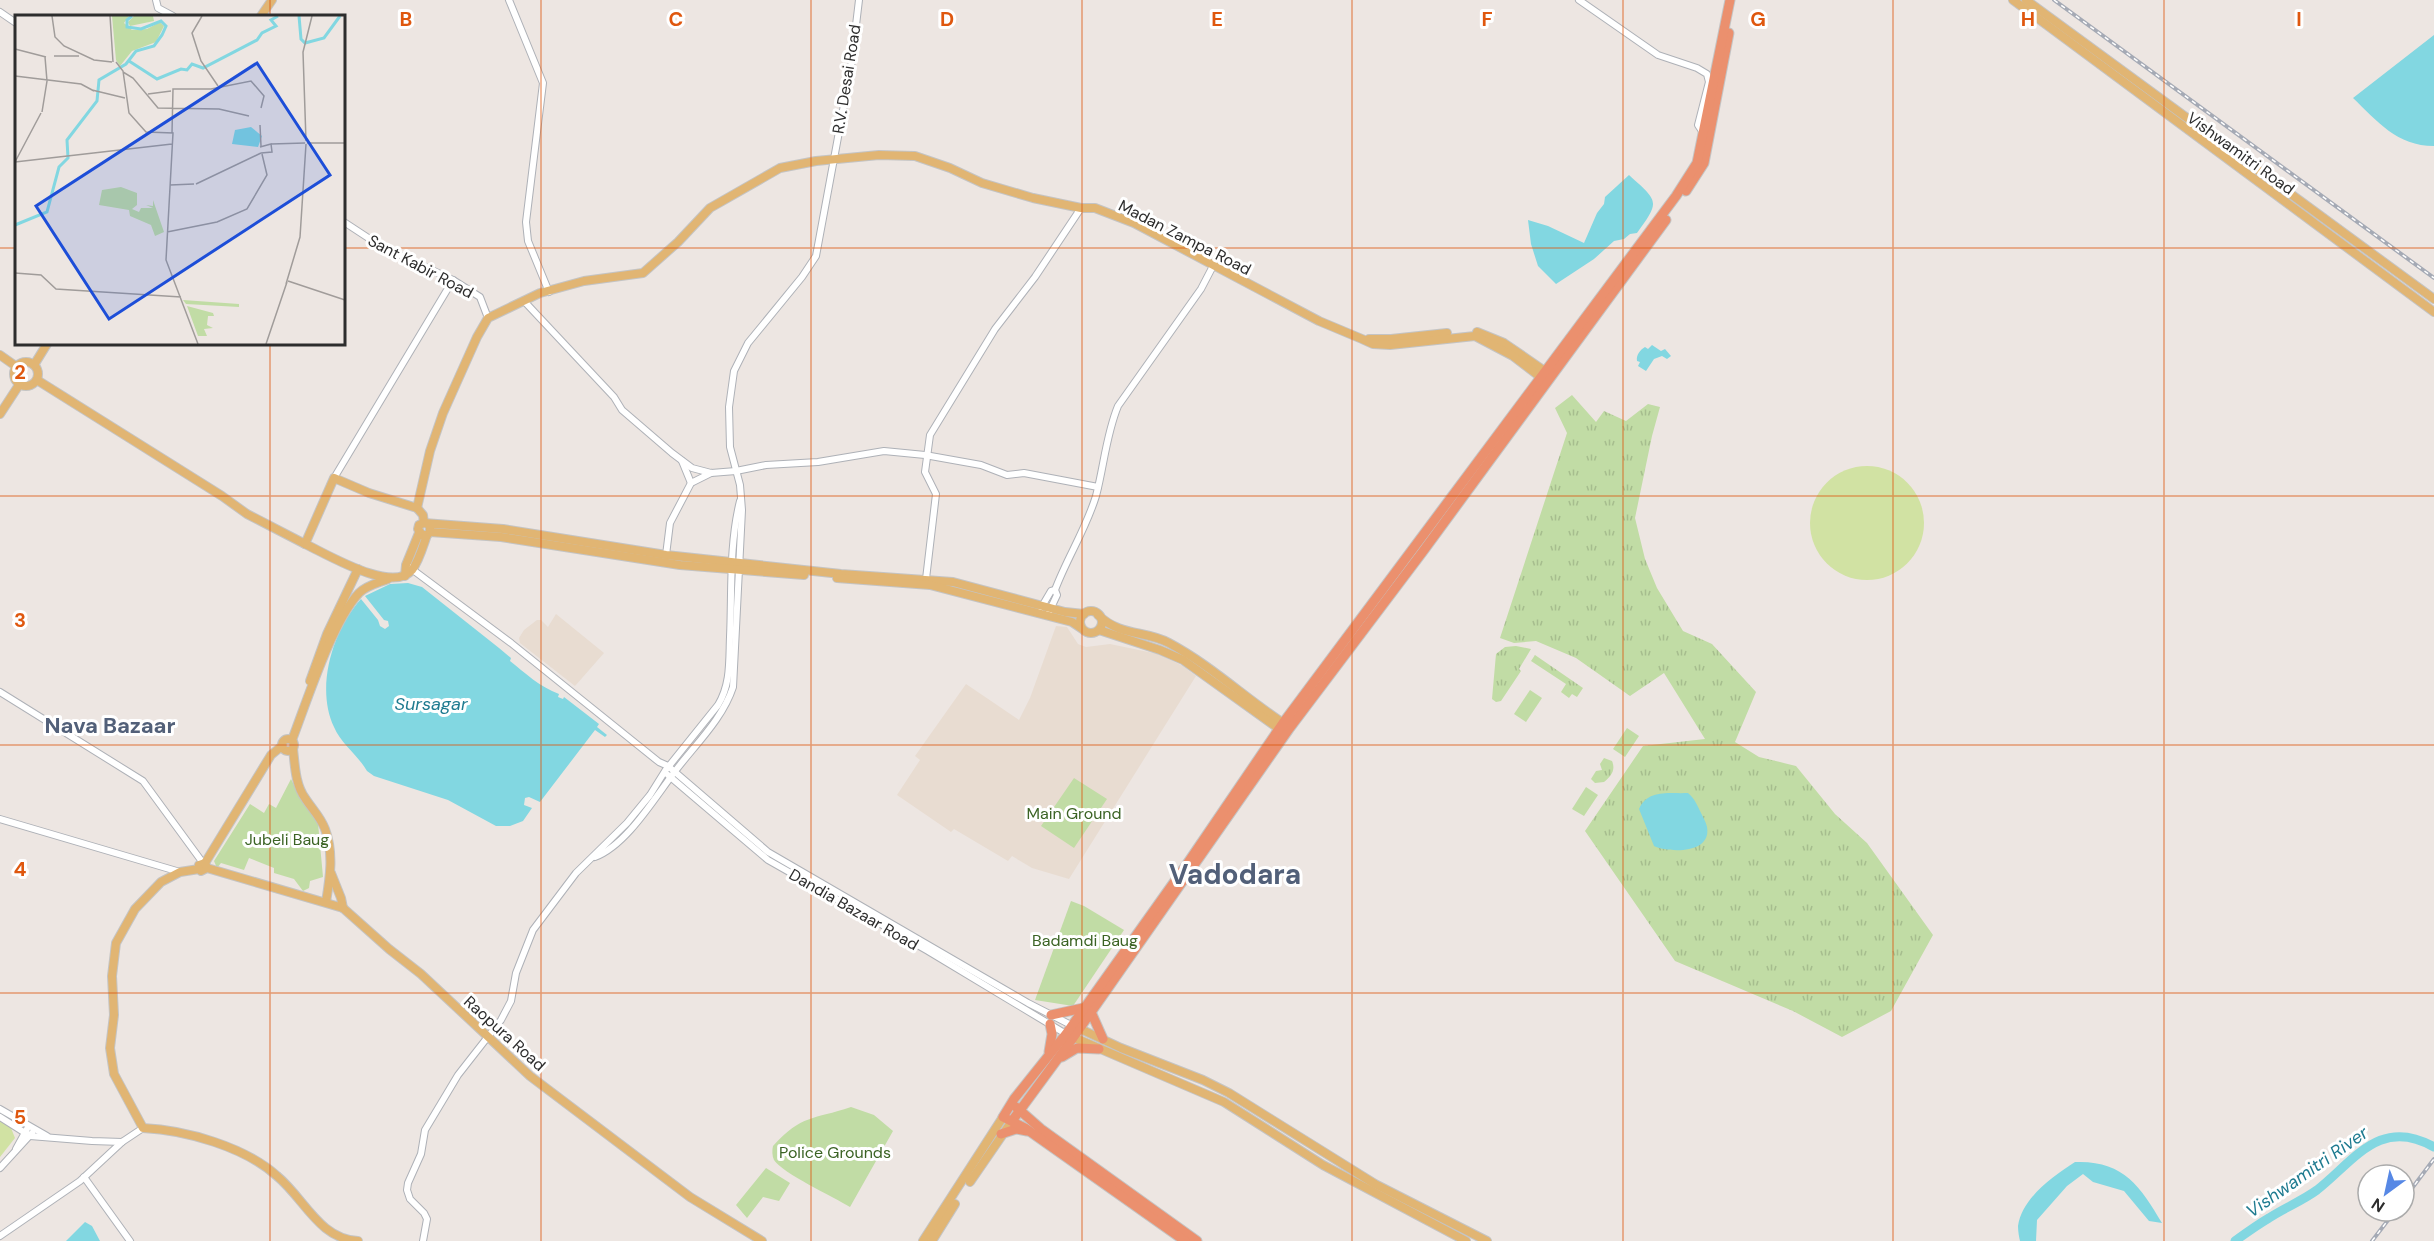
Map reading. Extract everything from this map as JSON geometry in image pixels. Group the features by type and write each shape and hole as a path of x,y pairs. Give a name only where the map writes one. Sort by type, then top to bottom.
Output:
{"highway":[{"path":"1008,1119 1020,1110 1056,1062 1069,1036 1228,806 1546,377 1682,187 1697,163 1706,132 1730,0"},
{"path":"1713,95 1736,0"},
{"path":"1049,1052 1052,1034 1051,1020 1087,1010"},
{"path":"1056,1062 1077,1048 1101,1044 1087,1010"},
{"path":"1008,1119 1011,1104 1049,1052 1069,1036"},
{"path":"1011,1104 1041,1129 1197,1241"},
{"path":"1008,1119 1034,1134 1185,1241"},
{"path":"1001,1134 1016,1129 1034,1134"}],"main road":[{"path":"262,15 272,0"},
{"path":"2013,0 2034,11"},
{"path":"2026,0 2034,11"},
{"name":"Vishwamitri Road","path":"2034,11 2434,299"},
{"name":"Vishwamitri Road","path":"2034,11 2434,312"},
{"name":"Madan Zampa Road","path":"488,318 524,301 585,280 643,273 711,208 780,168 833,159 879,155 915,156 950,168 982,183 1033,198 1081,208 1095,208 1134,223 1319,321 1375,344 1390,345 1418,340 1475,336 1546,377"},
{"path":"417,508 430,451 442,413 488,318"},
{"path":"34,365 46,345"},
{"path":"0,355 15,369"},
{"path":"0,361 15,369"},
{"path":"24,362 34,365 38,371 37,380 30,386 19,385 14,378 15,369 24,362"},
{"path":"37,380 247,514 358,569 389,578"},
{"path":"0,414 19,385"},
{"path":"203,866 271,755 282,746 283,741 289,739 334,635 349,607 364,589 389,578 405,576 430,526 425,523 423,514 417,508 369,493 334,478 305,544"},
{"path":"663,557 501,537 425,533 418,527 425,523 502,529 663,557 677,560 930,585 1044,611 1084,614 1093,612 1119,630 1166,642 1192,656 1285,729"},
{"path":"736,566 952,582 1044,611 1071,622 1089,633 1099,630 1183,660 1285,729"},
{"path":"289,739 327,634 358,569"},
{"path":"1081,628 1080,621 1084,614"},
{"path":"1098,615 1102,621 1099,630"},
{"path":"289,739 294,745 295,771 303,796 318,814 326,832 332,873 343,908"},
{"path":"282,746 288,751 293,749"},
{"path":"343,908 203,866 180,872 161,882 135,909 116,943 112,976 114,1015 110,1048 114,1074 144,1128 162,1129 223,1146 260,1163 279,1176 328,1231 348,1240 358,1241"},
{"path":"326,902 332,873"},
{"name":"Raopura Road","path":"343,908 421,974 530,1076 685,1193 762,1241"},
{"path":"1076,1027 1101,1044 1224,1102 1323,1165 1466,1241"},
{"path":"1069,1036 1101,1044 1196,1077 1229,1093 1375,1184 1487,1241"},
{"path":"932,1241 1001,1134 1008,1119"},
{"path":"923,1241 1008,1119"}],"street":[{"path":"156,0 158,8 171,15"},
{"path":"509,0 543,83 526,222 528,242 549,292"},
{"name":"R.V. Desai Road","path":"736,566 741,498 729,447 729,407 734,371 748,343 802,277 816,256 851,66 859,0"},
{"path":"1579,0 1658,55 1698,68 1707,74 1709,82 1698,125 1706,132"},
{"path":"0,12 15,22"},
{"path":"926,579 936,494 925,472 930,435 979,354 1081,208"},
{"name":"Sant Kabir Road","path":"345,223 379,245 453,280 480,297 488,318"},
{"path":"1044,611 1051,591 1054,590 1091,508 1098,487 1111,424 1118,406 1202,287 1214,266"},
{"path":"334,478 453,280"},
{"path":"524,301 614,397 622,410 692,468 711,473 736,471 766,465 849,458 884,450 981,465 1007,475 1024,473 1098,487"},
{"path":"681,460 691,483"},
{"path":"663,557 670,523 691,483 711,473"},
{"path":"423,1241 427,1220 424,1213 407,1194 408,1183 421,1154 425,1130 447,1092 501,1020 511,1001 516,973 533,930 576,873 633,816 725,693 729,673 736,566"},
{"path":"595,856 604,853 630,828 711,726 730,695 734,675 736,566"},
{"name":"Dandia Bazaar Road","path":"410,567 511,643 768,852 1051,1020 1069,1036"},
{"path":"0,692 142,781 203,866"},
{"path":"0,819 180,872"},
{"name":"Dandia Bazaar Road","path":"1051,1020 1076,1027"},
{"path":"0,1109 48,1136"},
{"path":"0,1117 28,1134 122,1142"},
{"path":"0,1168 33,1127"},
{"path":"0,1236 84,1177 122,1142 144,1128"},
{"path":"84,1177 130,1241"}],"shaded area":[{"path":"556,614 604,653 575,686 520,643 519,638 524,630 537,620 541,620 548,627"},
{"path":"1056,626 1067,627 1078,644 1086,647 1110,644 1158,654 1183,666 1196,676 1069,879 1032,868 1012,856 1008,861 954,829 951,832 897,795 920,760 915,756 966,684 1019,720 1030,698"}],"green space":[{"path":"1572,395 1596,422 1604,411 1626,421 1648,404 1660,407 1635,518 1645,559 1657,588 1683,631 1712,644 1756,692 1735,742 1759,757 1796,766 1835,814 1867,843 1933,935 1891,1011 1842,1037 1793,1011 1675,961 1585,831 1643,746 1705,739 1664,673 1630,696 1576,658 1536,641 1514,643 1500,638 1567,433 1555,408"},
{"path":"1867,466 1889,470 1907,483 1920,501 1924,523 1920,545 1907,563 1889,576 1867,580 1845,576 1827,563 1814,545 1810,523 1814,501 1827,483 1845,470"},
{"path":"1516,646 1531,649 1519,669 1521,671 1501,701 1496,702 1492,699 1496,654 1505,647"},
{"path":"1535,655 1583,688 1577,697 1572,694 1569,698 1561,692 1566,684 1531,661"},
{"path":"1530,690 1542,698 1526,722 1514,714"},
{"path":"1627,728 1639,736 1625,757 1613,749"},
{"path":"1604,758 1612,761 1613,770 1604,782 1595,783 1591,779 1596,771 1602,770 1600,764"},
{"name":"Main Ground","path":"1074,778 1107,799 1074,848 1041,826"},
{"name":"Jubeli Baug","path":"291,779 318,823 323,877 310,881 309,888 303,891 294,879 274,873 274,868 249,858 244,870 221,863 217,868 214,861 250,804 264,813 269,804 276,808"},
{"path":"1586,787 1598,795 1584,816 1572,809"},
{"name":"Badamdi Baug","path":"1071,901 1084,906 1124,930 1073,1006 1035,1000"},
{"name":"Police Grounds","path":"851,1107 874,1115 893,1131 850,1207 787,1171 774,1160 772,1151 773,1146 783,1136 800,1123"},
{"path":"0,1121 11,1128 15,1138 0,1157"},
{"path":"766,1168 790,1183 779,1201 763,1197 747,1218 736,1205"}],"water":[{"path":"2434,35 2434,146 2409,142 2398,137 2379,123 2353,98"},
{"path":"1629,175 1651,197 1653,202 1650,214 1637,233 1614,241 1594,259 1556,284 1538,266 1531,244 1528,220 1548,226 1584,243 1597,213 1604,204 1605,197"},
{"path":"1652,345 1661,351 1665,349 1671,356 1667,359 1662,356 1654,359 1646,371 1638,366 1640,362 1637,361 1637,357 1643,348 1648,349"},
{"name":"Sursagar","path":"408,583 422,587 511,658 510,661 527,675 545,688 559,694 558,697 563,699 564,697 599,724 597,727 607,735 605,737 595,730 540,802 529,797 525,798 524,805 532,808 523,821 510,826 496,826 448,800 374,776 367,771 334,727 326,694 327,677 335,643 342,626 361,599 378,620 380,626 385,629 389,626 388,621 384,620 365,596 390,584"},
{"path":"1688,793 1696,802 1707,825 1707,836 1696,847 1688,849 1669,850 1654,846 1639,809 1653,795"},
{"path":"2075,1162 2105,1165 2128,1177 2146,1197 2162,1223 2149,1221 2124,1191 2093,1182 2083,1174 2067,1186 2037,1220 2036,1241 2020,1241 2018,1226 2032,1197 2048,1181"},
{"path":"85,1222 92,1226 100,1241 66,1241"}],"waterway":[{"name":"Vishwamitri River","path":"2235,1241 2317,1190 2356,1155 2383,1139 2398,1137 2415,1139 2434,1147"}],"railway":[{"path":"2054,0 2434,278"},
{"path":"2416,1183 2434,1159"},
{"path":"2372,1241 2386,1223"}],"district":[{"name":"Nava Bazaar","path":"110,725"},
{"name":"Vadodara","path":"1235,874"}]}
